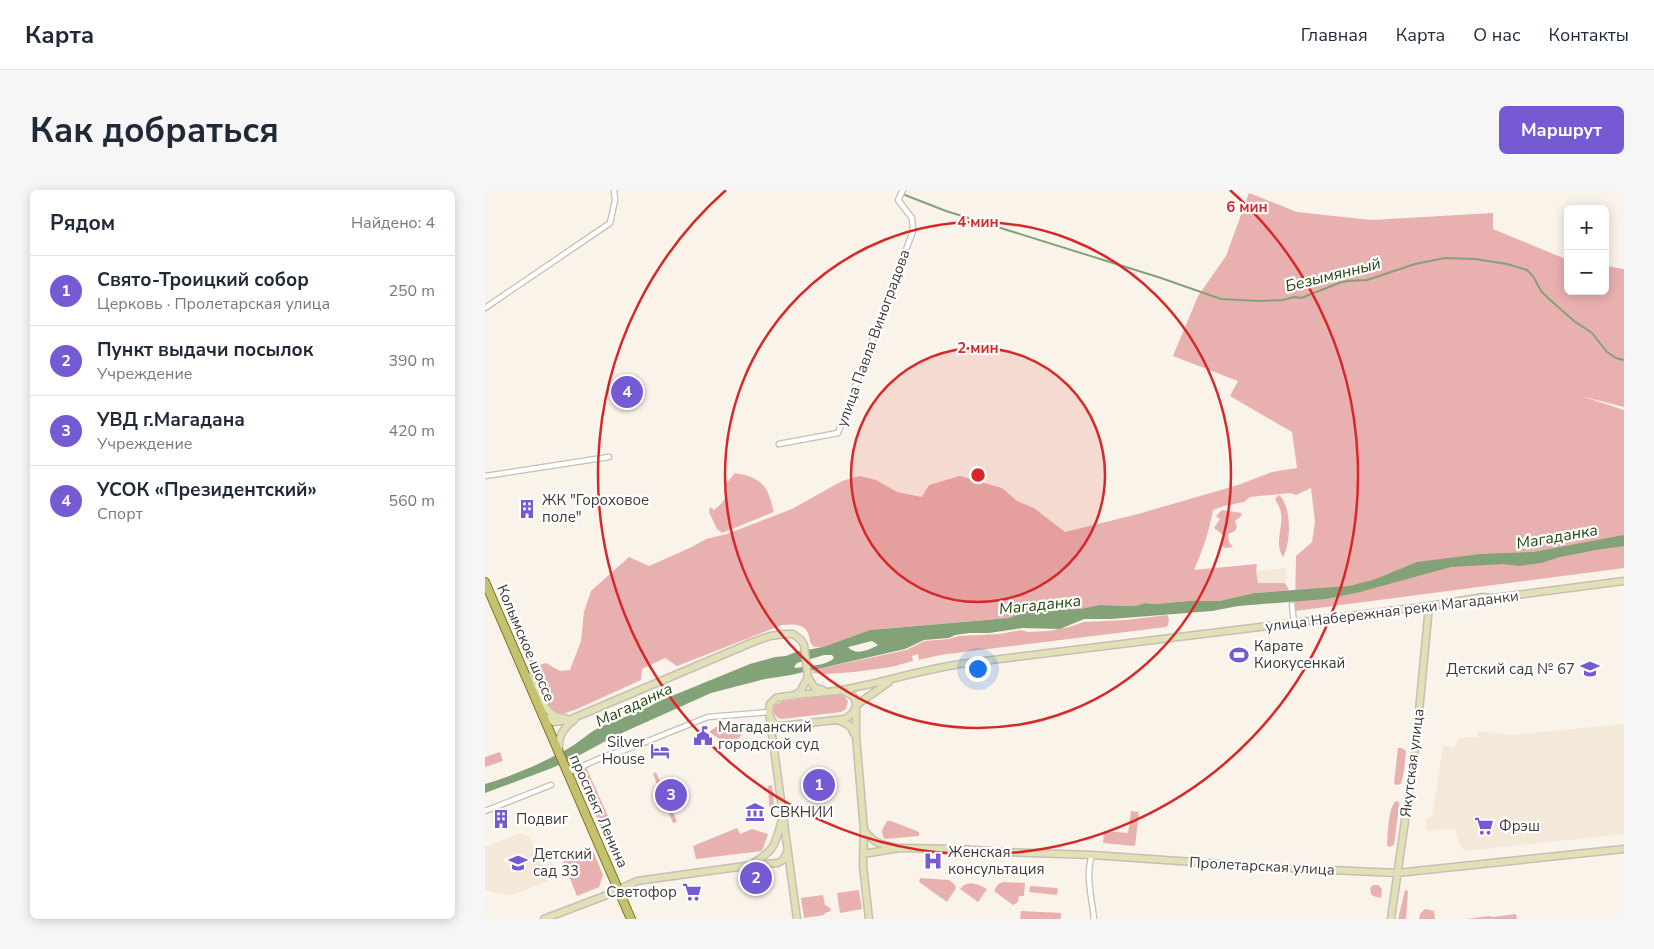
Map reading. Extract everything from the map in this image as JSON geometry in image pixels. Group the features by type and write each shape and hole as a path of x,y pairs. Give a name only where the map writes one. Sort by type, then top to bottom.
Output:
{"main road":[{"name":"Колымское шоссе","path":"485,582 541,714"},
{"name":"проспект Ленина","path":"541,714 556,743 560,758 631,919"}],"street":[{"path":"485,308 610,223 615,200 614,190"},
{"name":"улица Павла Виноградова","path":"779,444 838,433 913,230 912,218 898,200 903,190"},
{"path":"485,476 609,457"},
{"name":"улица Набережная реки Магаданки","path":"769,714 770,704 773,700 783,696 841,690 960,664 1429,606 1483,597 1494,598 1624,581"},
{"path":"1292,606 1294,623"},
{"name":"Якутская улица","path":"1391,919 1417,732 1429,606"},
{"path":"541,714 549,720 557,722 569,720 770,636 793,634 804,645 807,677 800,692 793,696"},
{"path":"520,664 551,715 563,718 581,714"},
{"path":"807,677 816,688 833,691"},
{"name":"улица Набережная реки Магаданки","path":"840,721 852,714 856,706 876,690 893,680"},
{"path":"841,690 853,696 856,706 856,736 864,830 863,854 869,919"},
{"path":"556,743 565,728 581,714"},
{"path":"769,714 774,724 787,726 840,721 850,726 856,736"},
{"path":"769,714 789,849 797,919"},
{"path":"566,772 708,717 769,714"},
{"path":"773,742 779,731 787,726"},
{"path":"485,811 551,785"},
{"path":"752,864 772,849 783,816"},
{"name":"Пролетарская улица","path":"864,830 872,840 880,844 899,848"},
{"name":"Пролетарская улица","path":"863,854 899,848 961,849 1397,873 1624,849"},
{"path":"778,863 783,860 789,849"},
{"path":"1092,855 1088,868 1094,919"},
{"path":"544,919 627,884 649,879 752,864 778,863 786,865 791,870"}],"shaded area":[{"path":"1249,193 1297,212 1371,220 1493,213 1493,229 1564,258 1564,295 1609,295 1609,267 1624,269 1624,407 1581,396 1624,410 1624,568 1295,611 1296,556 1312,542 1315,522 1311,488 1296,495 1290,493 1250,497 1244,502 1213,510 1210,525 1194,570 1257,564 1258,583 1285,583 1289,590 1254,593 1219,601 1145,603 1135,606 1099,605 1080,609 1031,610 1009,618 870,630 823,647 814,647 810,642 807,632 802,627 782,625 677,666 665,658 642,669 641,680 577,709 560,715 551,713 519,639 521,637 532,659 539,665 546,663 560,671 570,670 581,641 584,612 591,591 629,557 649,566 706,539 727,534 792,509 842,481 860,476 876,480 897,492 922,497 929,485 960,476 1002,488 1017,501 1034,508 1065,532 1138,514 1238,485 1272,472 1297,468 1292,432 1230,396 1238,381 1173,356 1198,296 1226,256"},
{"path":"735,473 750,477 762,484 769,495 774,512 722,533 717,529 709,512 710,507 714,510 723,502 727,493 726,484"},
{"path":"1279,495 1286,508 1289,525 1288,543 1283,557 1279,546 1281,512 1275,499"},
{"path":"1222,510 1242,513 1235,521 1237,527 1235,531 1228,534 1229,542 1233,547 1225,548 1221,545 1223,535 1214,528 1220,519 1216,516"},
{"path":"1624,535 1624,546 1519,566 1503,564 1451,567 1360,592 1326,599 1238,606 1212,611 1111,619 1084,619 1060,629 1023,628 989,633 969,633 949,638 924,640 905,649 791,675 765,679 711,693 613,737 552,768 485,793 485,784 543,762 574,745 593,731 657,702 750,664 823,647 870,630 1009,618 1031,610 1080,609 1099,605 1135,606 1145,603 1219,601 1254,593 1349,586 1373,580 1417,562 1480,554 1533,552","holes":["872,641 878,645 871,649 859,652 848,647","824,655 832,655 834,658 821,664 794,667 797,663"]},
{"path":"1286,568 1287,578 1285,583 1258,584 1256,571"},
{"path":"1167,615 1169,619 1166,627 940,655 919,660 918,654 912,656 913,661 891,667 854,672 813,673 813,670 906,650 925,641 949,639 959,636 1000,634 1021,630 1028,632 1049,631 1084,622 1126,620"},
{"path":"839,694 848,701 846,709 841,712 782,719 778,718 774,713 774,706 782,701"},
{"path":"745,723 746,728 733,748 709,732 720,724"},
{"path":"1624,724 1624,834 1466,851 1461,848 1455,829 1426,831 1427,819 1432,817 1443,746 1454,747 1460,737 1477,737 1478,731 1511,735"},
{"path":"1398,748 1406,751 1401,784 1396,785 1394,783"},
{"path":"500,752 503,761 485,767 485,757"},
{"path":"585,765 612,825 603,833 576,769"},
{"path":"656,772 677,822 673,823 653,774"},
{"path":"772,785 775,814 770,815 768,786"},
{"path":"1396,801 1399,802 1399,806 1394,845 1389,847 1387,845 1389,821 1391,809"},
{"path":"1131,811 1139,812 1135,846 1103,843 1104,831 1128,833"},
{"path":"887,821 919,832 919,836 885,839 882,830"},
{"path":"737,828 740,834 752,829 768,834 762,851 696,859 693,846"},
{"name":"Детский сад 33","path":"520,833 530,837 534,848 544,845 558,877 510,896 485,890 485,847"},
{"path":"592,848 603,875 599,887 577,896 563,861"},
{"path":"920,878 949,880 956,888 947,902 919,882"},
{"path":"1003,882 1025,883 1024,896 1019,896 1018,902 1013,905 994,891 998,884"},
{"path":"971,883 987,889 978,902 960,889 964,885"},
{"path":"1373,885 1378,885 1382,889 1381,898 1371,894 1370,888"},
{"path":"1030,886 1058,888 1057,895 1029,892"},
{"path":"859,890 862,909 840,913 837,893"},
{"path":"1405,890 1408,891 1406,919 1398,919"},
{"path":"823,895 825,905 831,911 824,915 804,918 801,898"},
{"path":"1425,909 1434,911 1435,919 1419,919 1420,914"},
{"path":"1021,911 1061,913 1061,919 1020,919"},
{"path":"1516,914 1517,919 1467,919 1489,916"}],"waterway":[{"name":"Безымянный","path":"905,195 946,211 1158,277 1221,299 1259,301 1301,298 1339,283 1367,280 1415,264 1445,258 1475,259 1507,264 1527,270 1548,298 1574,321 1592,333 1607,352 1616,358 1624,360"}],"place":[{"name":"УСОК «Президентский»","path":"627,392"},
{"name":"ЖК \"Гороховое поле\"","path":"527,509"},
{"name":"Карате Киокусенкай","path":"1239,655"},
{"name":"Детский сад № 67","path":"1590,669"},
{"name":"Магаданский городской суд","path":"703,736"},
{"name":"Silver House","path":"660,751"},
{"name":"Свято-Троицкий собор","path":"819,785"},
{"name":"УВД г.Магадана","path":"671,795"},
{"name":"СВКНИИ","path":"755,812"},
{"name":"Подвиг","path":"501,819"},
{"name":"Фрэш","path":"1484,826"},
{"name":"Женская консультация","path":"933,861"},
{"name":"Детский сад 33","path":"518,863"},
{"name":"Пункт выдачи посылок","path":"756,878"},
{"name":"Светофор","path":"692,892"}],"water label":[{"name":"Магаданка","path":"1557,537"},
{"name":"Магаданка","path":"1040,605"},
{"name":"Магаданка","path":"634,705"}]}
